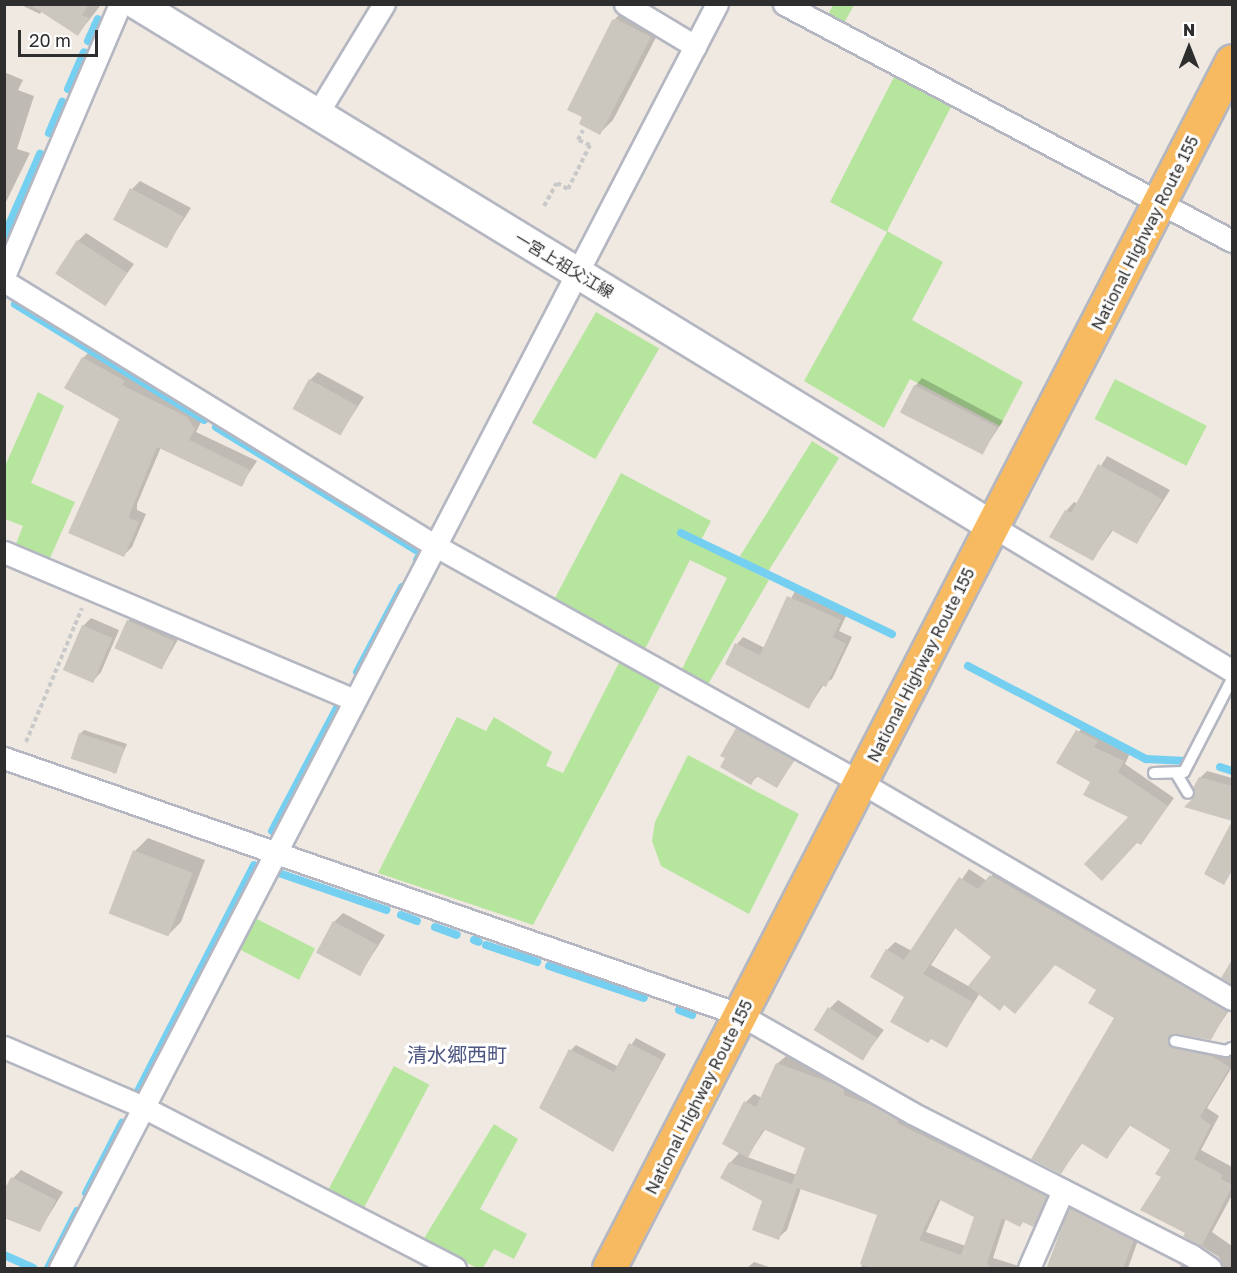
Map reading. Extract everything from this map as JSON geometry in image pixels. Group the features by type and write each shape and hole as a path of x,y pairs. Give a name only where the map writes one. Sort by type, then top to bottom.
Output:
{"highway":[{"name":"National Highway Route 155","path":"609,1269 862,783 992,526 1163,202 1233,61"}],"main road":[{"name":"一宮上祖父江線","path":"137,4 992,526"}],"street":[{"path":"4,276 120,4"},
{"path":"317,114 384,4"},
{"path":"625,4 695,46"},
{"path":"60,1269 575,272 717,4"},
{"path":"784,4 1163,202 1233,241"},
{"path":"4,281 434,545 862,783 1233,999"},
{"path":"992,526 1233,671"},
{"path":"4,552 354,700"},
{"path":"11,760 274,855 502,928 741,1015 912,1113 1191,1255 1210,1269"},
{"path":"4,1047 143,1107 455,1269"},
{"path":"1029,1269 1063,1190"}],"lane":[{"path":"1154,773 1184,772 1233,679"},
{"path":"1176,773 1188,793"},
{"path":"1175,1041 1226,1051 1233,1048"}],"path":[{"path":"544,206 557,183 568,189 590,145 578,140 583,130"},
{"path":"11,760 91,588"}],"green space":[{"path":"833,5 854,5 843,25 827,17"},
{"path":"896,73 953,103 887,231 943,262 912,320 1023,382 1000,426 910,379 884,428 804,381 887,232 830,202"},
{"path":"596,312 659,349 595,459 532,423"},
{"path":"1115,379 1207,426 1186,466 1095,419"},
{"path":"38,392 64,406 31,483 75,502 50,558 16,544 23,526 5,519 5,466"},
{"path":"812,441 839,458 767,573 740,556"},
{"path":"621,473 711,521 699,544 769,580 707,686 681,671 727,578 690,560 645,649 555,598"},
{"path":"622,657 663,681 533,925 378,873 457,717 486,731 494,717 552,752 546,766 563,773"},
{"path":"688,755 799,814 749,914 661,866 652,841 655,822"},
{"path":"249,915 315,949 299,980 233,946"},
{"path":"394,1066 429,1085 363,1210 327,1191"},
{"path":"494,1124 518,1139 480,1209 527,1234 514,1259 494,1249 483,1268 477,1268 423,1240"}],"building":[{"path":"29,4 89,4 82,15 89,18 78,36"},
{"path":"616,19 651,37 600,135 579,124 582,117 567,110 612,20"},
{"path":"130,188 184,217 167,248 113,220"},
{"path":"77,240 127,273 106,306 55,274"},
{"path":"82,357 125,381 122,385 187,417 195,429 189,440 250,470 242,487 157,447 130,513 129,518 139,522 124,557 68,533 119,419 64,388"},
{"path":"309,379 357,406 341,435 293,409"},
{"path":"914,385 997,427 983,455 900,413"},
{"path":"1098,464 1162,499 1137,544 1111,530 1093,561 1049,537 1065,510 1071,513"},
{"path":"787,596 841,620 833,637 846,644 826,687 821,685 809,709 725,664 735,643 760,655"},
{"path":"127,620 175,641 162,669 114,648"},
{"path":"82,625 112,638 93,683 63,670"},
{"path":"736,728 794,760 777,788 756,776 751,785 720,767 725,758 720,756"},
{"path":"1076,730 1098,741 1094,747 1124,761 1118,772 1168,806 1141,845 1137,843 1102,881 1084,864 1128,817 1083,795 1090,782 1056,763"},
{"path":"79,733 125,748 116,774 71,759"},
{"path":"1199,777 1233,786 1233,869 1224,885 1204,874 1232,821 1184,807 1195,796 1193,788"},
{"path":"133,850 193,873 168,936 109,913"},
{"path":"990,875 1227,1011 1211,1040 1176,1034 1168,1040 1173,1048 1211,1056 1230,1067 1200,1117 1211,1125 1194,1159 1223,1175 1221,1179 1233,1185 1201,1247 1183,1236 1185,1233 1140,1210 1161,1177 1155,1174 1170,1150 1129,1125 1107,1159 1081,1143 1061,1174 1031,1159 1114,1018 1088,1003 1096,990 1055,965 1015,1014 1004,1005 1000,1011 968,986 991,957 955,928 923,974 973,1002 947,1048 931,1039 928,1043 890,1022 904,997 870,977 886,949 904,960 959,877 978,889"},
{"path":"333,921 377,944 360,976 316,953"},
{"path":"1233,958 1233,985 1221,978"},
{"path":"828,1007 877,1038 863,1061 814,1030"},
{"path":"629,1043 662,1060 613,1152 539,1108 569,1049 614,1072"},
{"path":"776,1063 838,1085 844,1089 844,1095 874,1106 898,1120 897,1123 1047,1196 1033,1227 1023,1222 1020,1227 1002,1218 987,1263 991,1269 874,1269 860,1264 877,1215 797,1188 779,1240 752,1230 762,1201 720,1178 729,1162 792,1184 805,1148 763,1129 748,1158 722,1144 744,1101 756,1107","holes":["938,1199 974,1217 961,1255 919,1240"]},
{"path":"11,1177 56,1200 40,1232 4,1218 4,1190"},
{"path":"1069,1208 1134,1240 1123,1269 1046,1269"}],"waterway":[{"path":"88,41 98,19"},
{"path":"68,89 84,52"},
{"path":"49,133 62,102"},
{"path":"4,236 40,154"},
{"path":"15,304 204,420"},
{"path":"216,427 421,553 417,560"},
{"path":"681,533 892,634"},
{"path":"357,672 402,587"},
{"path":"968,666 1146,759 1181,761"},
{"path":"272,831 338,706"},
{"path":"1220,767 1232,771"},
{"path":"138,1091 254,865"},
{"path":"273,871 386,910"},
{"path":"401,915 417,921"},
{"path":"435,927 457,935"},
{"path":"474,940 479,942"},
{"path":"486,945 537,962"},
{"path":"549,966 644,998"},
{"path":"679,1010 692,1015"},
{"path":"86,1193 122,1123"},
{"path":"48,1268 77,1211"},
{"path":"4,1255 33,1268"}],"district":[{"name":"清水郷西町","path":"457,1054"}]}
